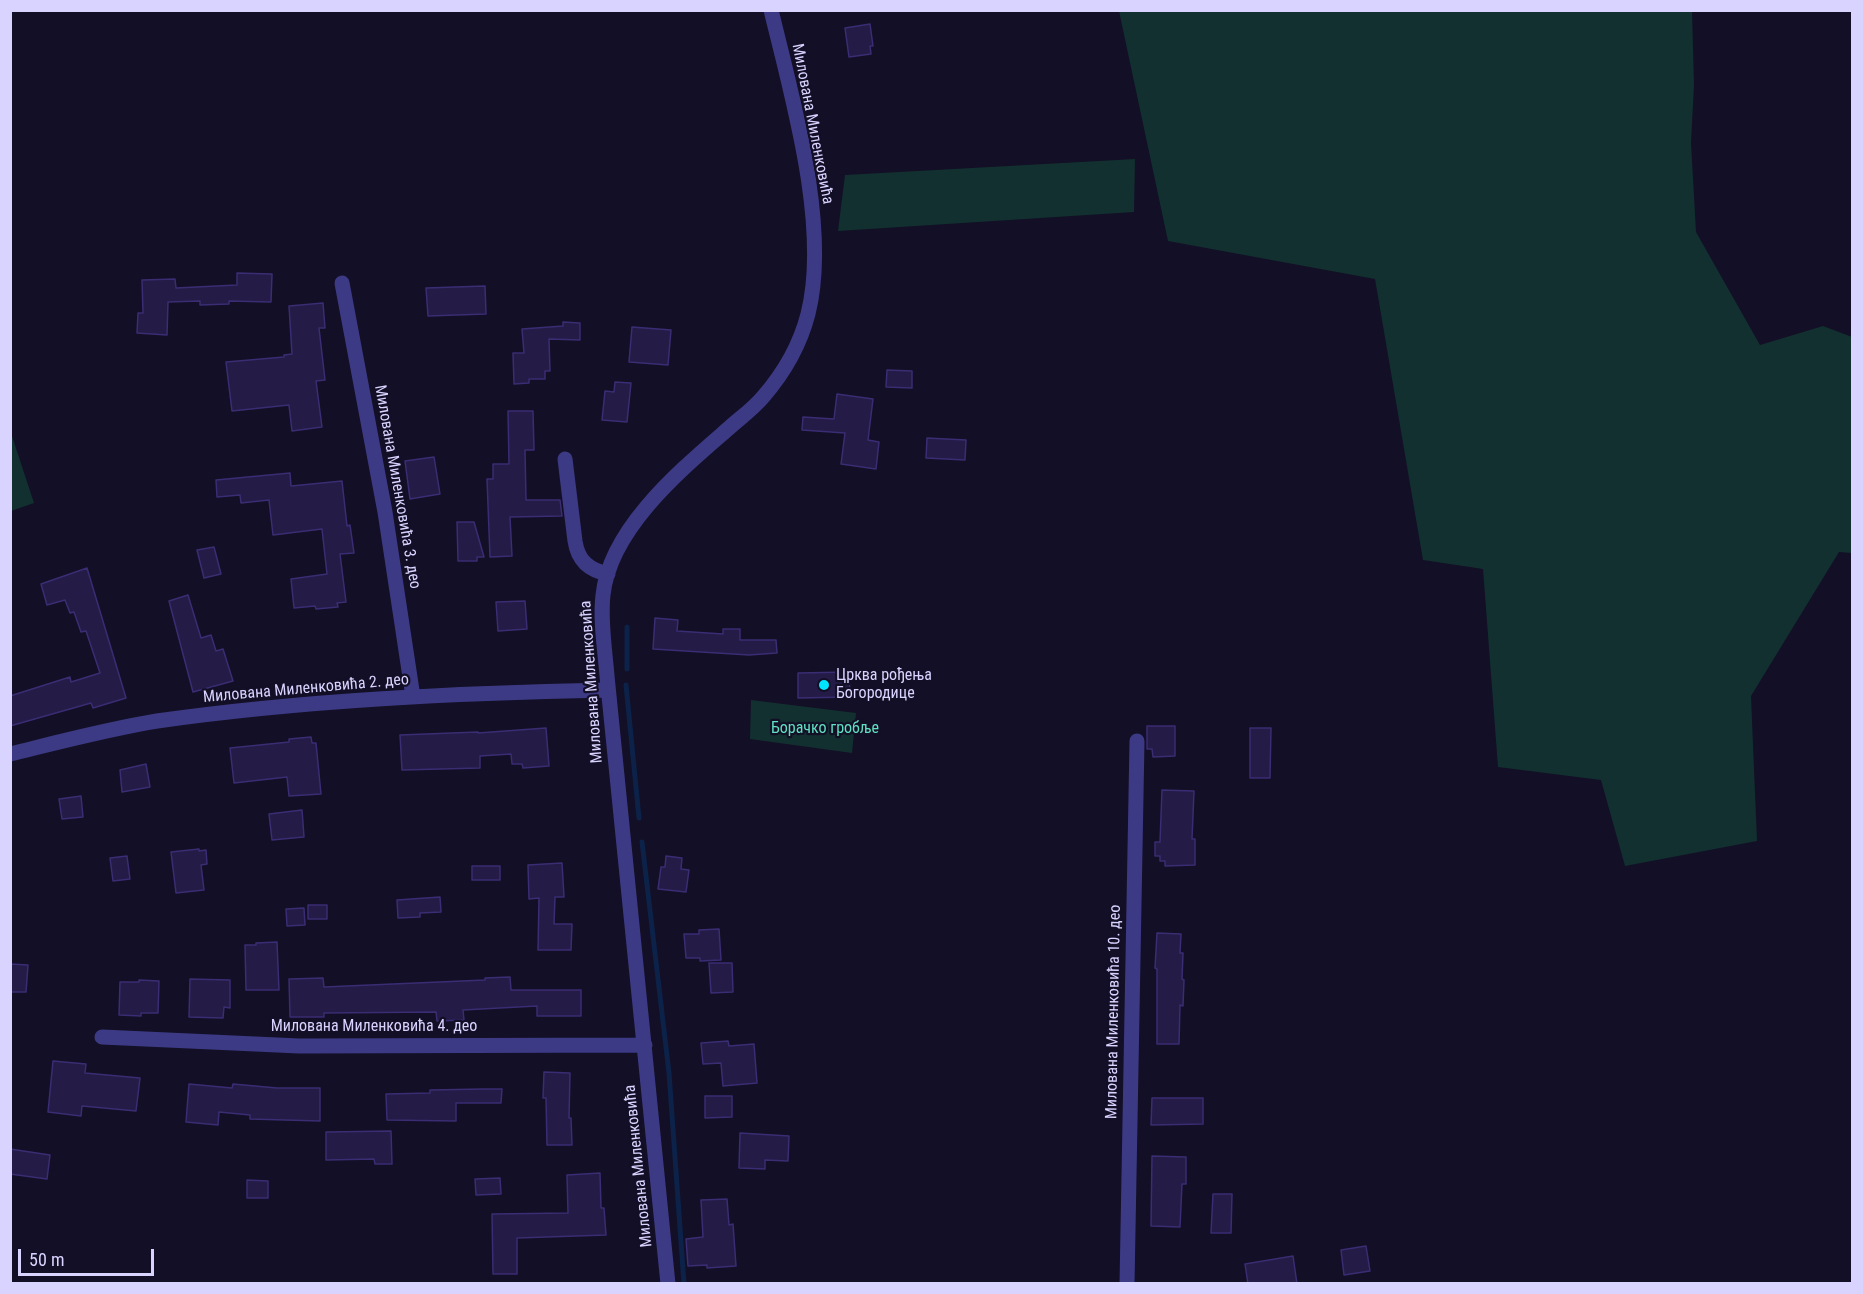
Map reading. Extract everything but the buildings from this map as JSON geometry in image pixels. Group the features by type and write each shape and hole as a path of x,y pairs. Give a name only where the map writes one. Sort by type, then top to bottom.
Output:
{"street":[{"name":"Милована Миленковића","path":"668,1284 608,690 603,594 618,548 636,521 654,499 701,453 761,399 790,360 808,314 814,265 810,193 787,75 771,10"},
{"name":"Милована Миленковића 3. део","path":"342,284 385,512 413,698"},
{"path":"565,459 578,554 588,567 608,574"},
{"name":"Милована Миленковића 2. део","path":"10,754 156,722 265,709 508,692 608,690"},
{"name":"Милована Миленковића 10. део","path":"1127,1284 1137,741"},
{"name":"Милована Миленковића 4. део","path":"102,1037 299,1046 645,1045"}],"green space":[{"path":"1119,11 1692,11 1694,85 1691,143 1696,232 1760,345 1823,326 1852,337 1852,553 1839,552 1751,696 1757,841 1625,866 1601,780 1498,767 1483,569 1423,560 1375,279 1168,241"},
{"path":"1135,159 1134,212 838,231 845,175"},
{"path":"11,433 34,503 10,511"},
{"name":"Борачко гробље","path":"751,700 856,713 852,753 750,739"}],"waterway":[{"path":"627,627 627,669"},
{"path":"626,685 639,818"},
{"path":"642,842 669,1073 684,1284"}],"place":[{"name":"Црква рођења Богородице","path":"824,685"}]}
